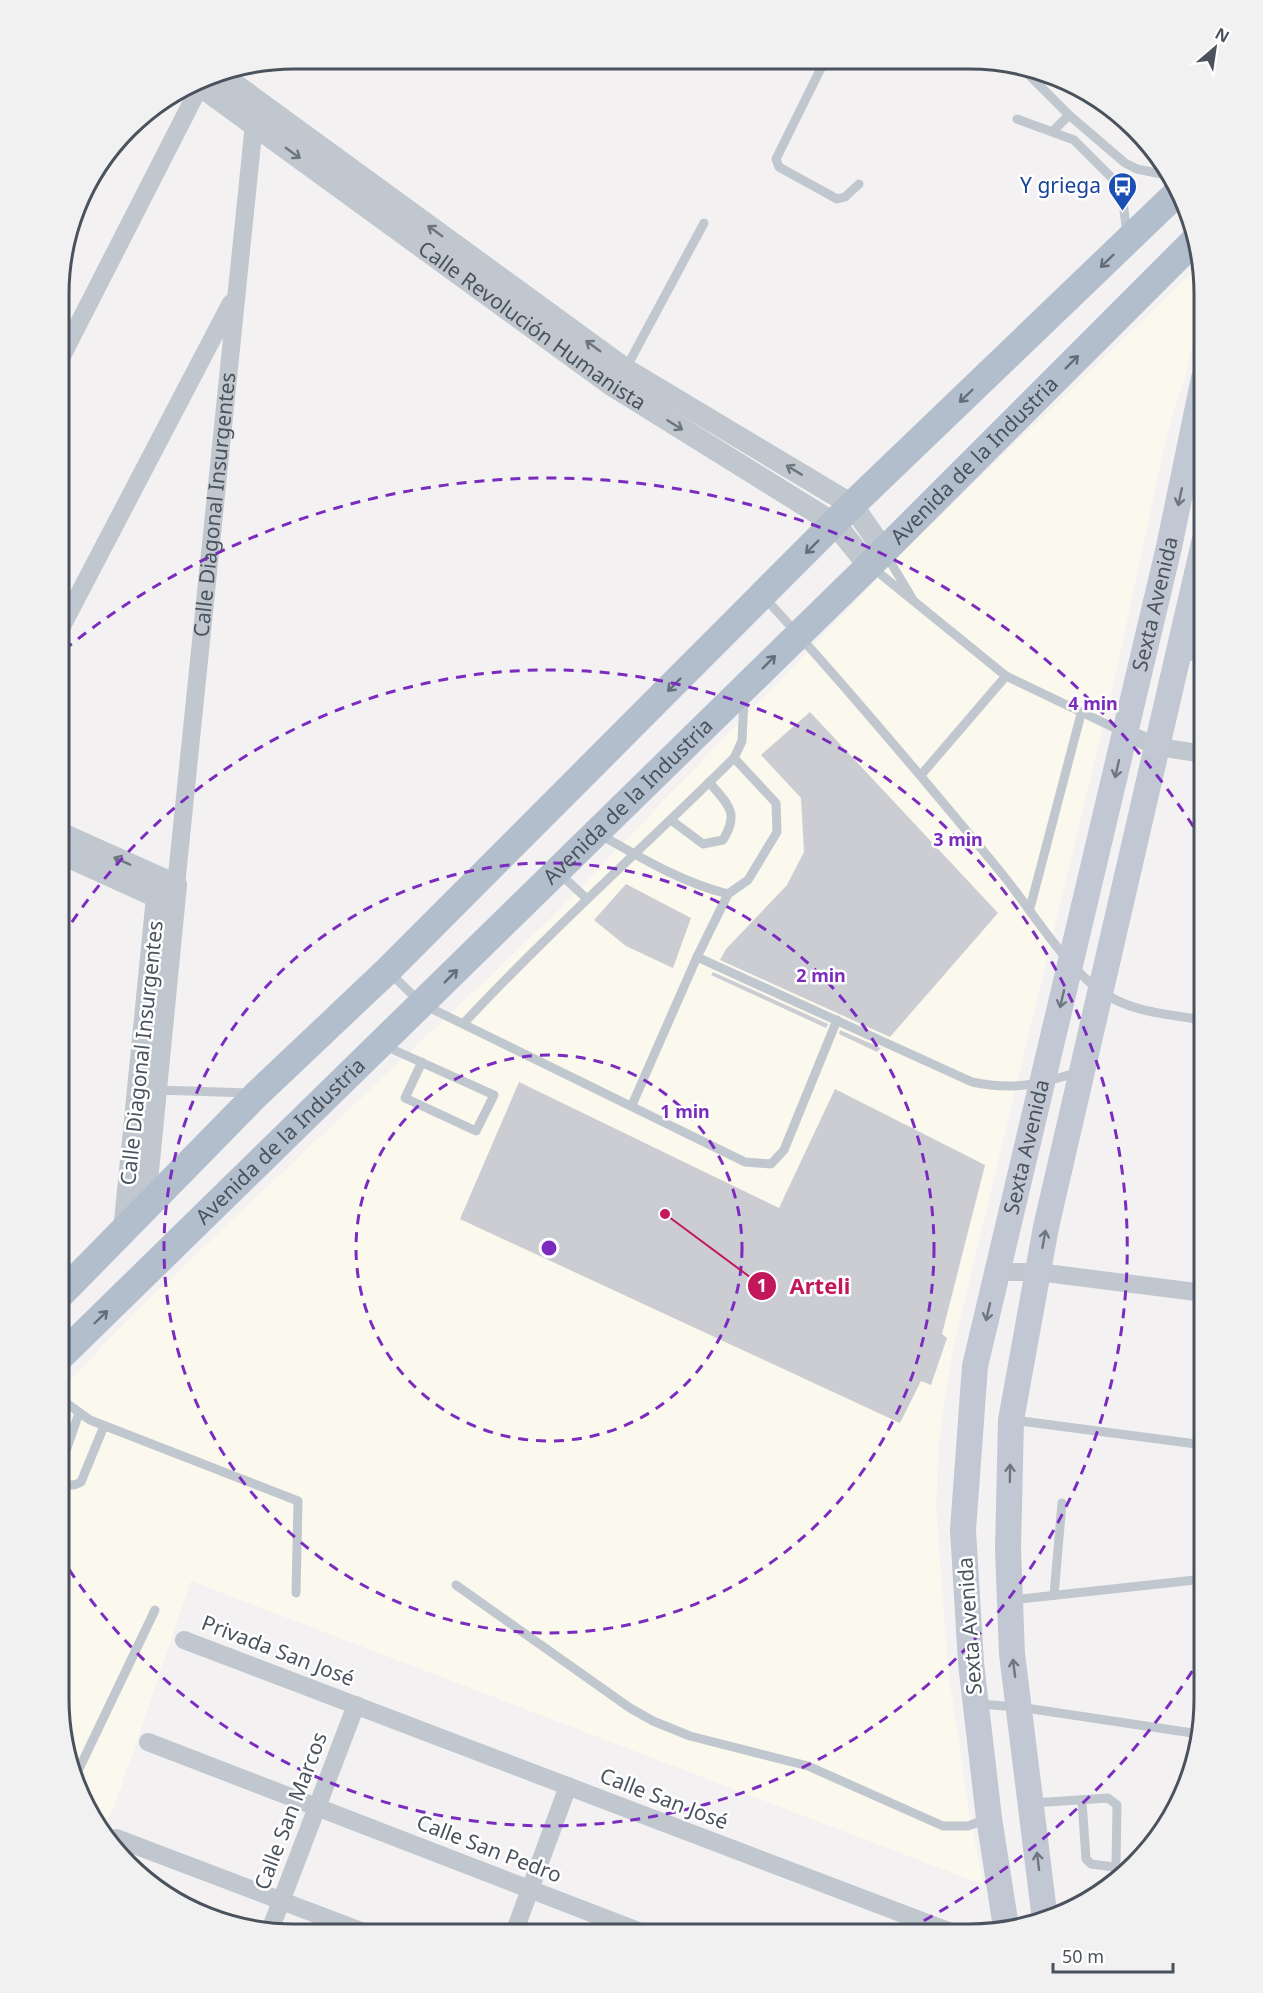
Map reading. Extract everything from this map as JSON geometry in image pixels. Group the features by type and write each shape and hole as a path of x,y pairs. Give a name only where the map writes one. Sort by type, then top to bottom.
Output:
{"main road":[{"path":"69,1286 256,1094 388,970 844,515 1172,197"},
{"name":"Avenida de la Industria","path":"69,1348 597,833 1189,246"},
{"name":"Sexta Avenida","path":"1005,1921 989,1818 976,1704 963,1530 975,1366 1169,547 1194,426"},
{"name":"Sexta Avenida","path":"1044,1911 1012,1654 1008,1549 1011,1420 1038,1272 1100,991 1159,747 1193,650"}],"street":[{"name":"Calle Revolución Humanista","path":"227,79 619,378"},
{"name":"Calle Revolución Humanista","path":"204,88 619,378 844,515 876,557"},
{"path":"69,342 194,92"},
{"name":"Calle Diagonal Insurgentes","path":"134,1221 166,891 254,124"},
{"path":"69,613 236,294"},
{"path":"1125,733 1159,747 1194,752"},
{"path":"69,838 166,891"},
{"path":"69,856 166,891"},
{"name":"Calle Diagonal Insurgentes","path":"134,1221 157,1090 166,891"},
{"path":"998,1272 1038,1272 1194,1292"},
{"name":"Privada San José","path":"184,1640 356,1705"},
{"name":"Calle San José","path":"356,1705 930,1924"},
{"name":"Calle San Marcos","path":"273,1923 356,1705"},
{"name":"Calle San Pedro","path":"148,1742 620,1924"},
{"path":"517,1924 568,1786"},
{"path":"117,1838 343,1924"}],"lane":[{"path":"821,69 776,159 779,167 837,199 846,197 859,184"},
{"path":"1033,79 1069,115 1125,163 1137,170 1159,174"},
{"path":"1053,131 1069,115"},
{"path":"1017,119 1074,140 1114,180 1122,194 1128,240"},
{"path":"619,378 704,223"},
{"path":"876,557 917,605 1006,676 1081,714 1125,733"},
{"path":"876,557 917,605"},
{"path":"763,597 921,775 1030,908 1070,963 1100,991 1130,1008 1194,1018"},
{"path":"921,775 1006,676"},
{"path":"463,1024 586,898 636,855 734,758 742,741 744,687"},
{"path":"1030,908 1081,714"},
{"path":"632,1105 697,957 728,894 748,880 777,832 776,803 734,758"},
{"path":"670,820 703,844 723,840 732,825 732,810 710,782"},
{"path":"597,833 636,855 711,890 728,894"},
{"path":"557,871 586,898"},
{"path":"697,957 972,1082 1003,1088 1042,1083 1083,1071"},
{"path":"388,970 422,1004 745,1162 771,1164 784,1150 837,1020"},
{"path":"382,1044 422,1062 494,1095 476,1131 405,1098 422,1062"},
{"path":"157,1090 256,1094"},
{"path":"69,1406 104,1426 298,1501 296,1593"},
{"path":"69,1442 79,1413"},
{"path":"1011,1420 1194,1444"},
{"path":"69,1485 74,1486 81,1482 104,1426"},
{"path":"1054,1595 1062,1503"},
{"path":"1010,1600 1194,1580"},
{"path":"456,1585 630,1708 653,1721 690,1736 808,1766 944,1826 968,1826 989,1818"},
{"path":"79,1765 155,1610"},
{"path":"976,1704 1019,1707 1191,1733"},
{"path":"1031,1803 1108,1798 1117,1805 1116,1863 1114,1867 1091,1864 1086,1859 1082,1801"}],"shaded area":[{"path":"1193,272 1194,339 1166,438 1118,664 952,1353 939,1441 936,1506 948,1668 969,1813 984,1885 191,1581 114,1808 106,1823 92,1799 81,1771 73,1743 69,1714 69,1381 131,1316 548,921 907,548"}],"building":[{"path":"810,712 998,913 890,1037 720,960 726,949 787,885 804,852 801,798 761,755"},
{"path":"626,884 691,918 673,968 626,946 594,920"},
{"path":"713,972 828,1024 826,1028 711,975"},
{"path":"840,1030 881,1048 877,1052 839,1034"},
{"path":"519,1082 779,1208 835,1089 985,1165 942,1334 947,1338 931,1385 921,1381 900,1423 460,1219"}],"place":[{"name":"Y griega","path":"1122,212"},
{"name":"Arteli","path":"665,1214"}]}
